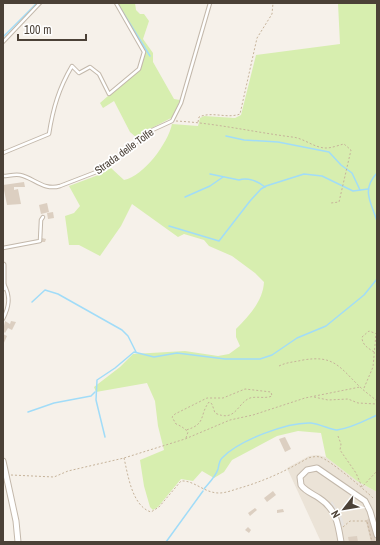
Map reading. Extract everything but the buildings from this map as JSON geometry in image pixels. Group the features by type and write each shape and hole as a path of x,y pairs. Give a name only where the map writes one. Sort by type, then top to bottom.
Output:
{"street":[{"path":"3,265 3,286"},
{"path":"3,461 5,476 16,521 18,542"},
{"path":"341,542 335,515 324,502 302,486 300,481 302,474 309,469 317,468 361,497 370,508 377,535"}],"lane":[{"path":"3,42 40,3"},
{"path":"3,153 49,134 53,107 62,83 72,66 79,73 90,67 99,74 109,94 140,69 144,52 116,3"},
{"path":"172,121 180,103 210,3"},
{"name":"Strada delle Tolfe","path":"3,176 20,175 45,186 53,188 60,186 104,169 148,132 172,121"},
{"path":"3,248 40,241 41,220 43,217"},
{"path":"3,286 7,290 9,302 8,309 3,319"}],"path":[{"path":"198,122 199,117 204,114 234,116 240,114 257,38 272,14 274,3"},
{"path":"172,121 198,122 277,136 293,137 327,148 344,144 350,150 339,202 331,204"},
{"path":"363,389 373,367 376,334 369,331 365,332 362,337 362,342 374,352"},
{"path":"280,366 293,362 324,358 338,364 360,387 377,401"},
{"path":"5,476 54,477 68,471 124,458 186,439 230,420 254,415 305,398 360,387"},
{"path":"186,430 193,428 203,418 209,402 212,404 215,413 220,416 237,412 244,401 251,398 272,396 271,392 245,389 223,398 207,398 172,417 176,424 188,432 186,439"},
{"path":"305,398 313,397 328,400 348,399 358,403 377,404"},
{"path":"338,436 341,444 340,450 356,473 362,487"},
{"path":"124,458 134,494 146,510 154,511 159,507 181,481 187,481 206,491 220,493 229,492 262,482 314,456 321,457 328,461 362,487 373,498"},
{"path":"362,487 377,471"},
{"path":"342,529 350,521 366,521 372,542"}],"shaded area":[{"path":"317,455 326,457 357,481 377,492 377,542 321,542 287,468 309,456"},
{"path":"332,501 342,518 344,525 341,527 338,515 330,504"}],"green space":[{"path":"116,3 135,3 136,10 140,14 144,14 149,21 143,39 153,53 153,62 174,99 180,100 173,117 144,132 137,138 130,132 114,101 103,108 100,103 139,69 144,51"},
{"path":"338,3 377,3 377,492 357,481 326,457 321,433 298,431 277,436 232,460 224,472 214,478 202,471 193,481 181,479 158,507 153,510 150,507 144,486 140,460 164,450 158,426 155,401 147,383 96,392 94,387 120,367 133,354 185,351 218,356 229,354 240,346 236,337 236,329 258,302 264,282 255,273 232,256 209,246 204,240 184,234 178,237 132,204 121,226 100,256 79,245 69,245 65,216 74,213 80,206 69,186 101,174 111,168 124,180 132,177 147,166 154,158 166,140 172,124 198,126 200,118 204,116 235,118 241,115 256,55 340,44"}],"waterway":[{"path":"3,37 37,3"},
{"path":"119,6 150,56"},
{"path":"226,136 244,140 278,142 329,152 341,165 352,173 360,190"},
{"path":"377,173 372,179 368,191 370,202 377,221"},
{"path":"210,174 239,180 252,180 265,187"},
{"path":"169,226 219,241 261,189 304,174 322,176 353,191 368,189"},
{"path":"185,197 210,186 223,177"},
{"path":"105,437 96,400 97,380 115,368 134,352 154,357 177,353 225,359 260,359 272,355 297,338 326,326 364,295 377,279"},
{"path":"32,302 45,290 58,294 122,330 128,336 136,352"},
{"path":"28,412 54,403 91,396 95,392"},
{"path":"204,489 216,474 222,458 240,445 264,433 301,423 311,423 335,430 342,429 348,428 377,415"},
{"path":"166,542 203,491"}]}
